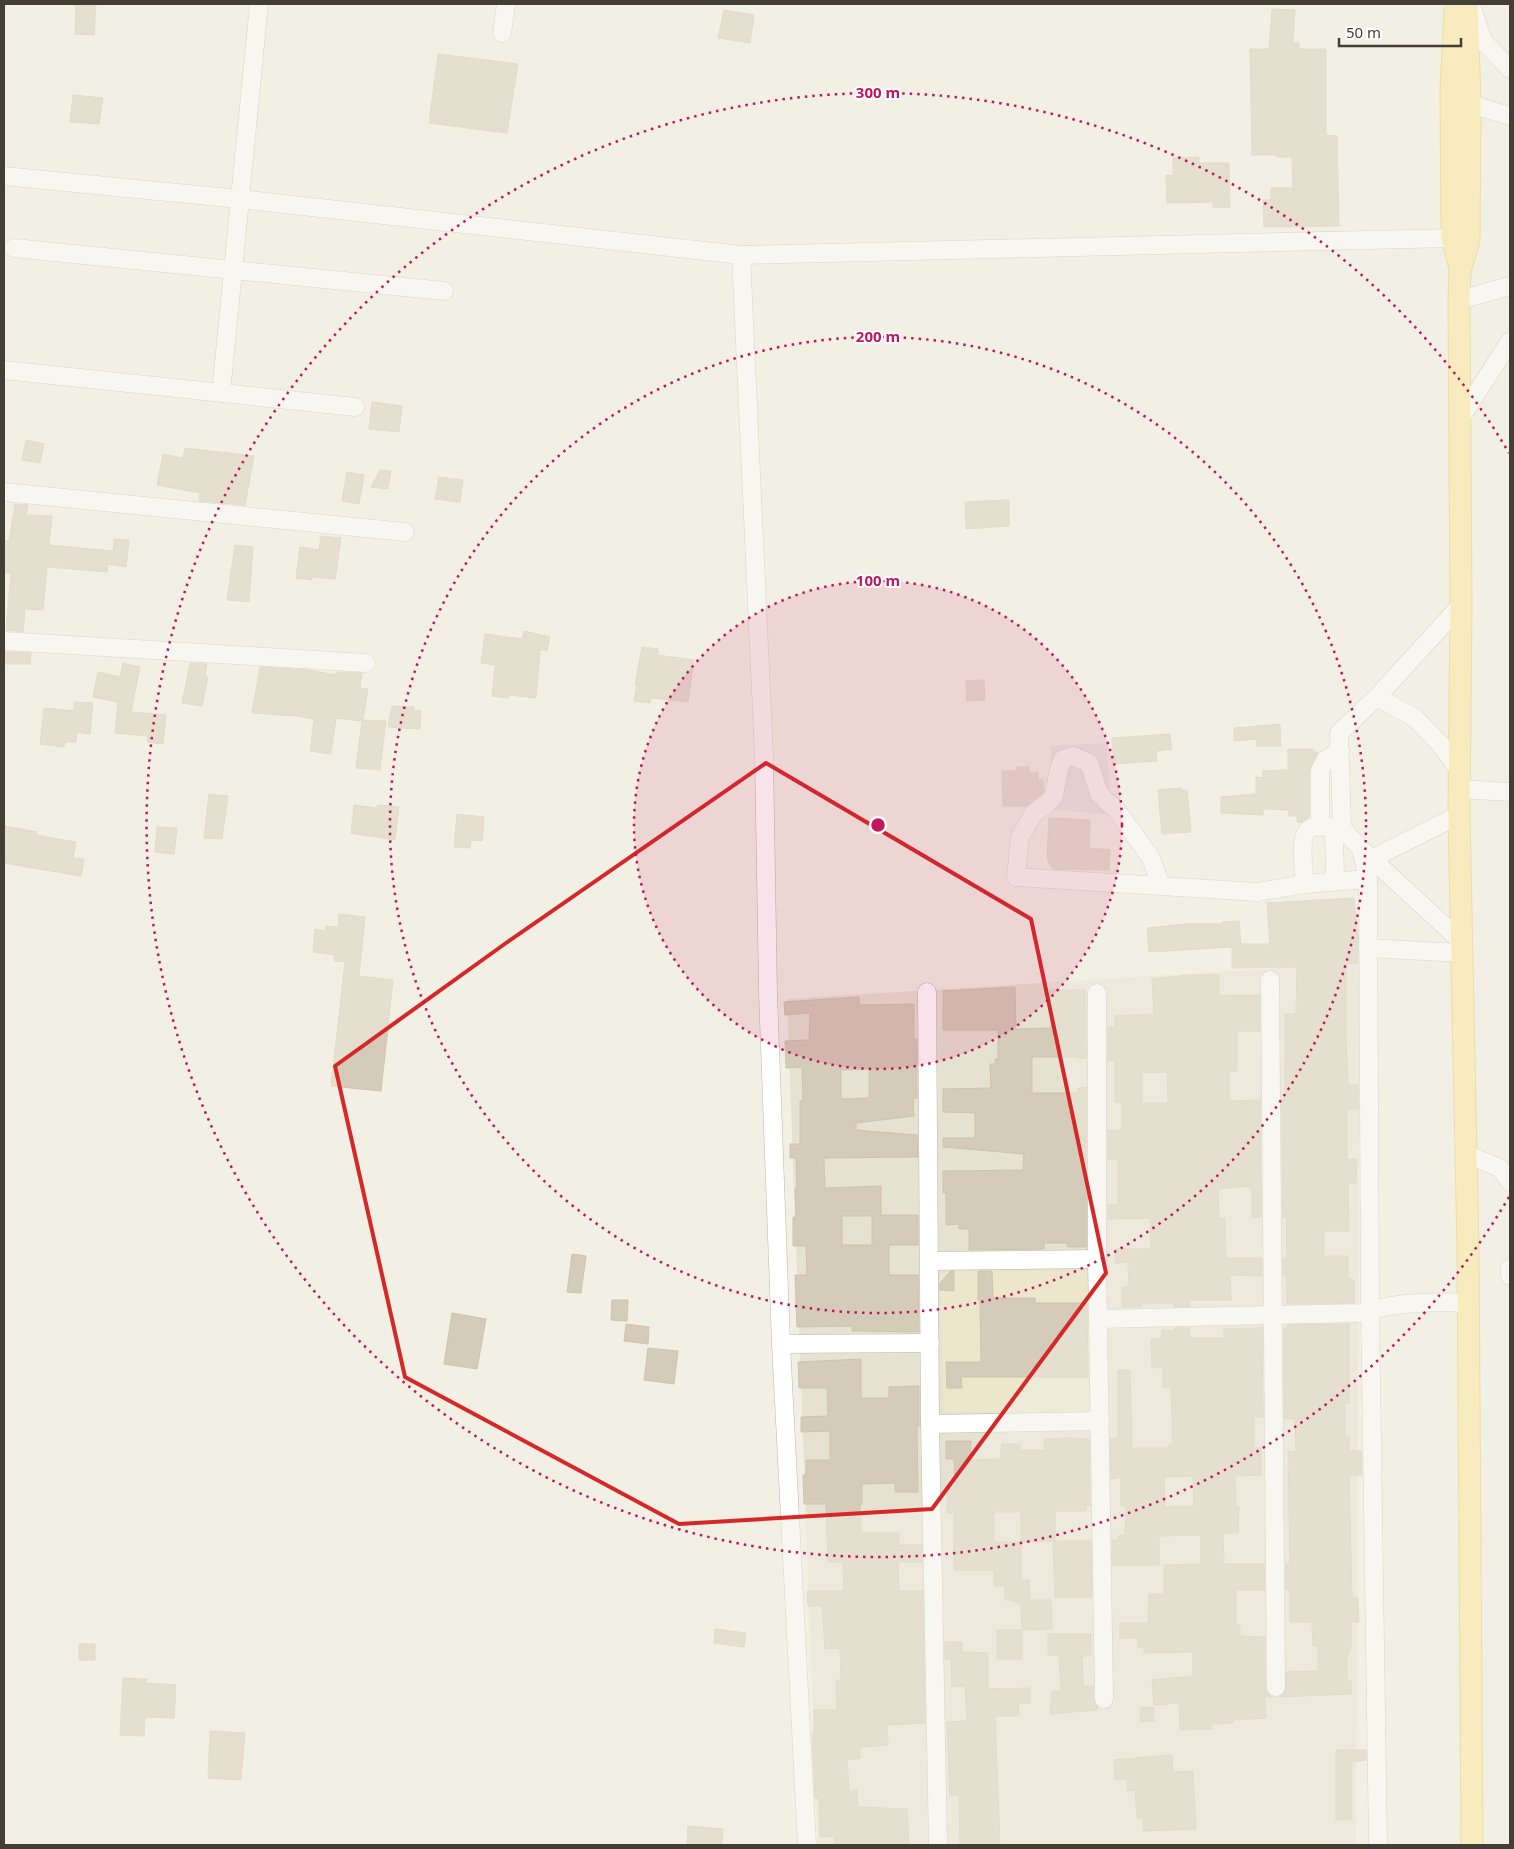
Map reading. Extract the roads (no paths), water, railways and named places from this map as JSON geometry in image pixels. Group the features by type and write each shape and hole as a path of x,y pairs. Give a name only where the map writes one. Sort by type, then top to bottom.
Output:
{"main road":[{"path":"1455,4 1451,90 1460,239 1461,605 1459,816 1468,1303 1472,1845"},
{"path":"1460,239 1470,104 1469,4"}],"street":[{"path":"221,393 259,4"},
{"path":"502,33 506,4"},
{"path":"1469,4 1483,41 1510,69"},
{"path":"1451,90 1470,104 1510,116"},
{"path":"4,176 740,255 1460,239"},
{"path":"14,248 444,291"},
{"path":"740,255 764,756 768,993 781,1344 807,1845"},
{"path":"1459,300 1510,286"},
{"path":"1460,419 1510,341"},
{"path":"4,370 355,407"},
{"path":"4,492 404,532"},
{"path":"1335,881 1332,828 1340,751 1339,733 1377,697 1461,605"},
{"path":"4,641 366,663"},
{"path":"1377,697 1415,718 1441,745 1459,780 1510,792"},
{"path":"1161,886 1151,858 1116,808 1099,794 1089,763 1073,756 1063,759 1058,769 1054,796 1047,804 1034,813 1020,837 1016,877 1257,892 1305,884 1368,879"},
{"path":"1367,854 1459,816"},
{"path":"1305,884 1303,840 1306,832 1312,827 1332,828 1367,854 1461,947"},
{"path":"1367,854 1370,1310 1378,1845"},
{"path":"1368,948 1461,947"},
{"path":"1270,980 1276,1687"},
{"path":"927,992 930,1424 938,1845"},
{"path":"1097,993 1097,1259 1104,1699"},
{"path":"1466,1154 1500,1168 1510,1182"},
{"path":"929,1261 1097,1259"},
{"path":"1510,1268 1510,1276"},
{"path":"1098,1319 1362,1313 1370,1310 1431,1303 1468,1303"},
{"path":"781,1344 930,1343"},
{"path":"930,1424 1100,1421"}]}
